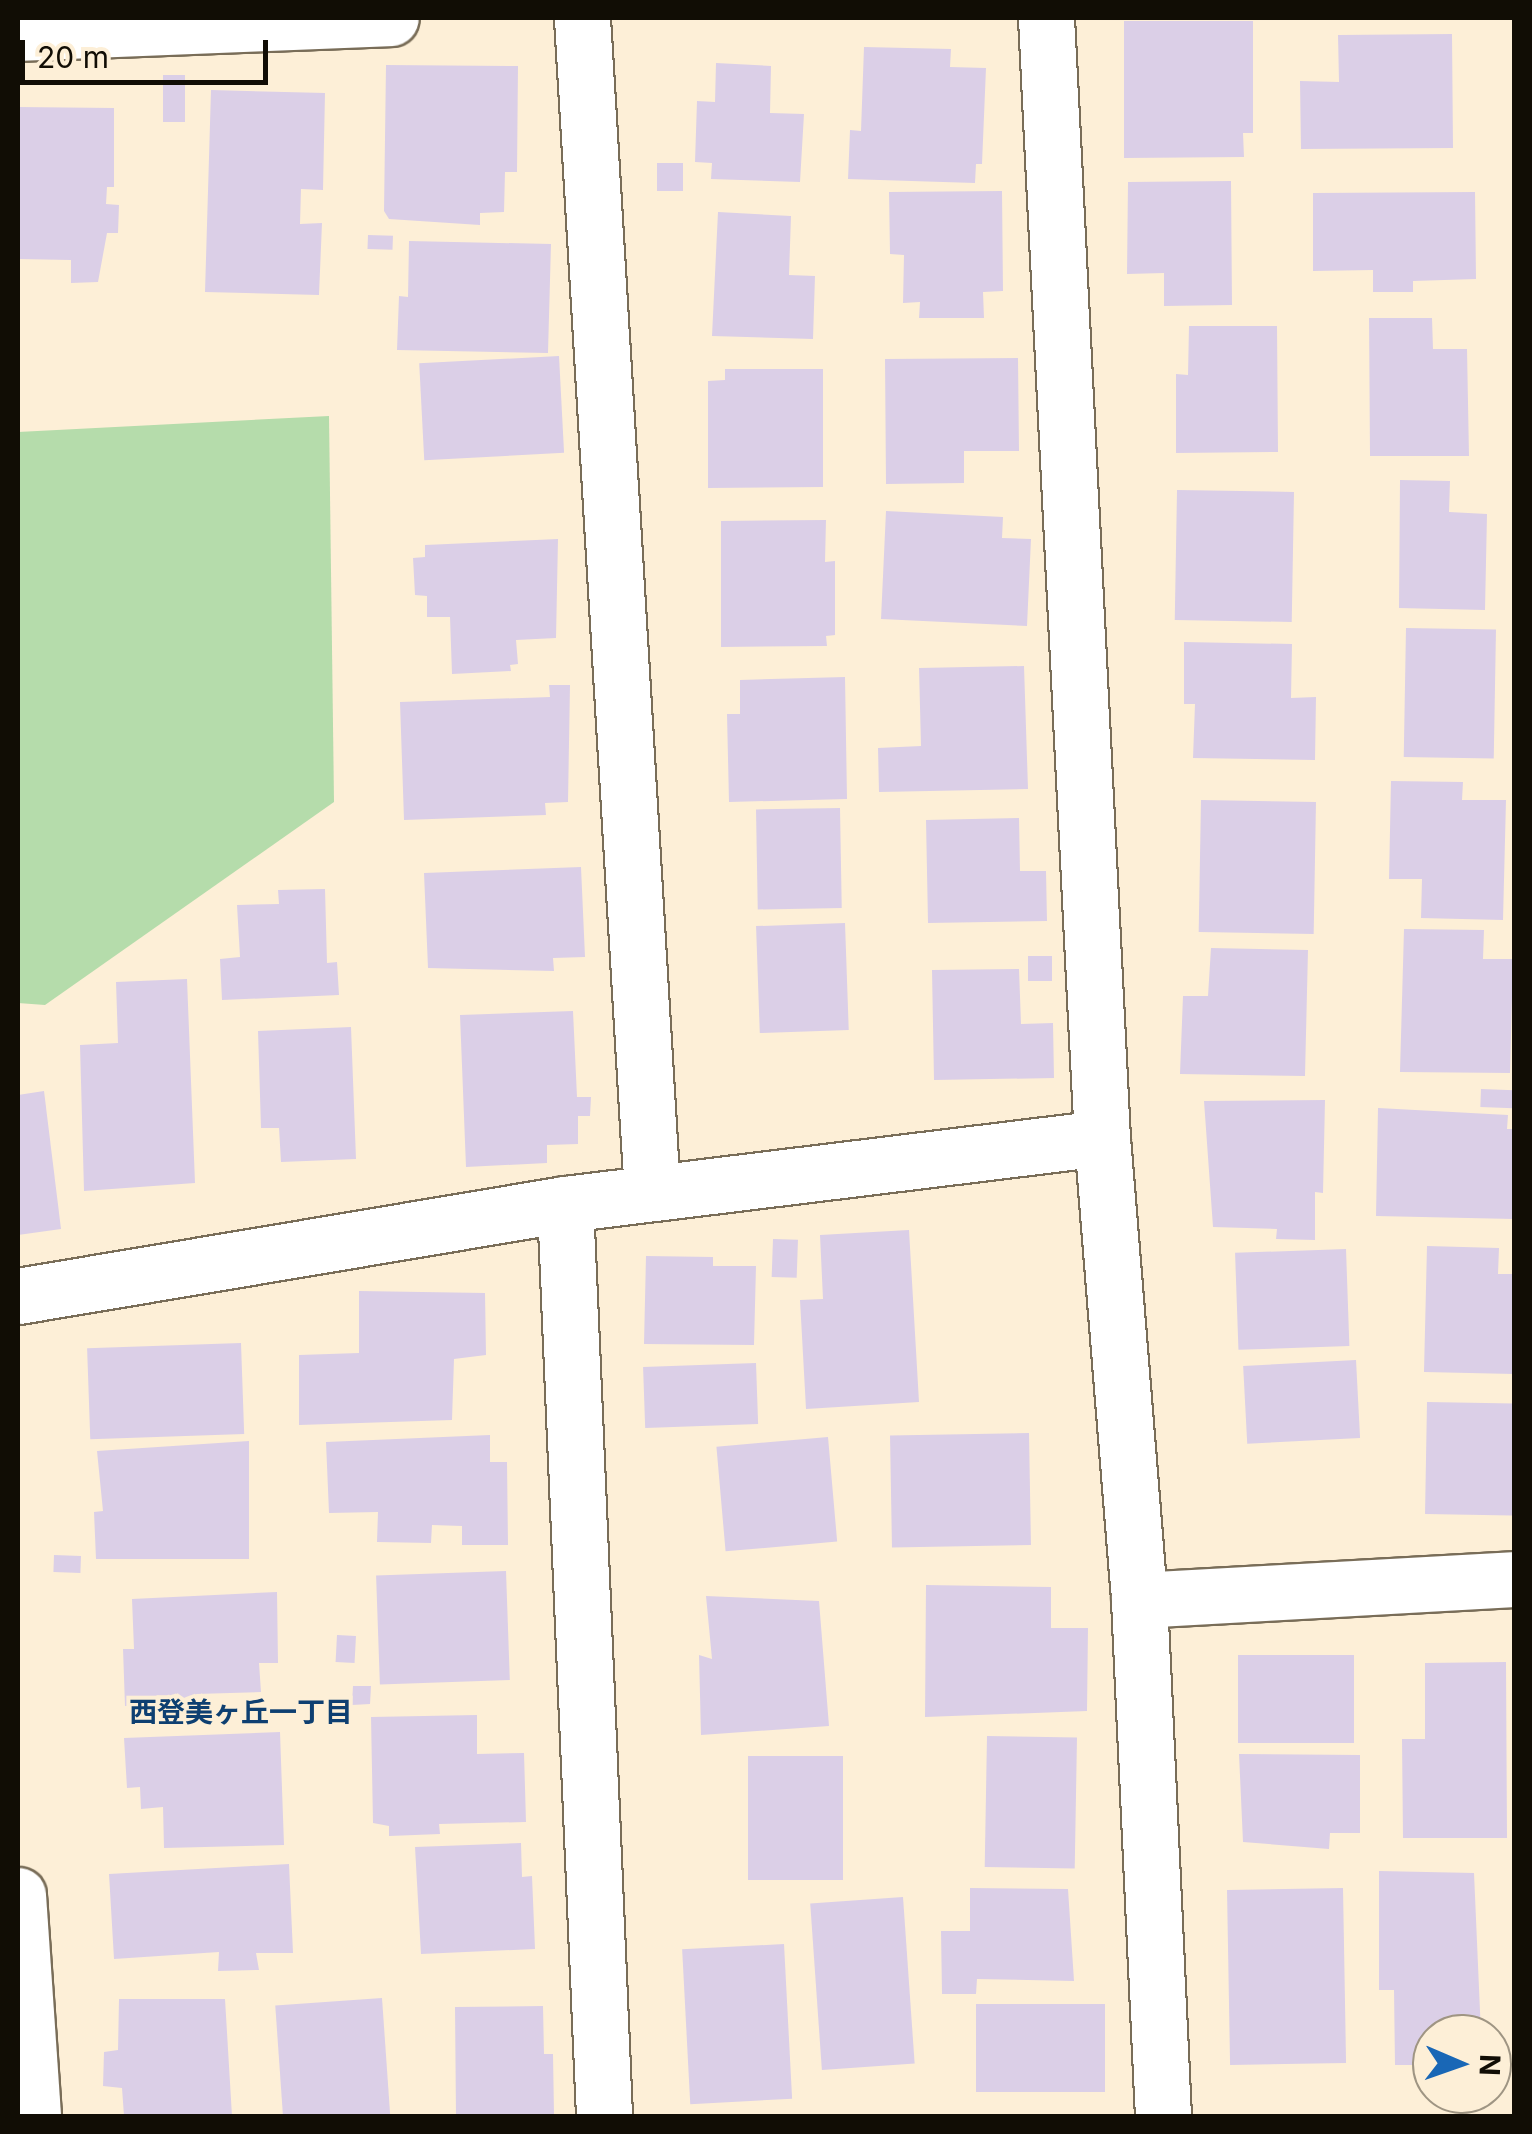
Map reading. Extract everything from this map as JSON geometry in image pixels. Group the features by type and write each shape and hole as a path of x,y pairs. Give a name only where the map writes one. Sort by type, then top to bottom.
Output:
{"street":[{"path":"18,33 172,20 391,18"},
{"path":"582,18 652,1192"},
{"path":"1046,18 1102,1138 1138,1600 1163,2116"},
{"path":"18,1296 565,1204 1102,1138"},
{"path":"565,1204 604,2116"},
{"path":"1138,1600 1514,1579"},
{"path":"18,1895 32,2116"}],"green space":[{"path":"329,416 334,802 45,1005 18,1003 18,432"}],"building":[{"path":"1124,21 1253,21 1253,133 1243,133 1244,157 1124,158"},
{"path":"1452,34 1453,148 1301,149 1300,81 1339,82 1338,35"},
{"path":"864,47 951,49 950,67 986,68 982,164 976,164 975,183 848,179 850,130 861,131"},
{"path":"716,63 771,66 770,113 804,114 800,182 711,179 712,163 695,162 697,101 715,102"},
{"path":"386,65 518,66 517,172 505,172 504,212 480,213 480,225 389,219 384,211"},
{"path":"163,75 185,75 185,122 163,122"},
{"path":"211,90 325,93 323,190 301,189 300,224 322,223 319,295 205,292"},
{"path":"18,107 114,108 114,187 107,187 106,204 119,205 118,233 107,233 98,282 71,283 71,260 18,259"},
{"path":"657,163 683,163 683,191 657,191"},
{"path":"1231,181 1232,305 1164,306 1164,273 1127,274 1128,182"},
{"path":"1002,191 1003,291 983,292 984,318 919,318 920,302 903,303 904,255 890,254 889,192"},
{"path":"1475,192 1476,279 1413,281 1413,292 1373,292 1373,270 1313,271 1313,193"},
{"path":"718,212 791,216 789,275 815,276 813,339 712,336"},
{"path":"368,235 393,236 392,250 368,249"},
{"path":"409,241 551,244 548,353 397,350 399,296 408,297"},
{"path":"1369,318 1432,318 1433,349 1467,349 1469,456 1370,456"},
{"path":"1189,326 1277,326 1278,452 1176,453 1176,374 1188,375"},
{"path":"559,356 564,453 424,460 419,363"},
{"path":"1018,358 1019,451 964,451 964,483 886,484 885,359"},
{"path":"725,369 823,369 823,487 708,488 708,381 725,380"},
{"path":"1400,480 1450,481 1449,512 1487,514 1485,610 1399,608"},
{"path":"1177,490 1294,492 1292,622 1175,620"},
{"path":"886,511 1003,517 1002,538 1031,539 1027,626 881,619"},
{"path":"826,520 825,562 835,561 835,635 826,636 827,646 721,647 721,521"},
{"path":"558,539 556,638 516,640 518,664 510,665 511,671 452,674 450,617 427,617 427,596 415,595 413,558 425,557 425,545"},
{"path":"1406,628 1496,630 1494,759 1404,757"},
{"path":"1184,642 1292,644 1291,698 1316,697 1315,760 1193,758 1195,704 1184,704"},
{"path":"1024,666 1028,789 879,792 878,748 921,746 919,668"},
{"path":"845,677 847,799 729,802 727,714 740,714 740,680"},
{"path":"549,685 570,685 568,802 545,803 546,815 404,820 400,702 550,697"},
{"path":"1391,781 1463,782 1462,800 1506,800 1503,920 1421,918 1422,879 1389,879"},
{"path":"1201,800 1316,802 1314,934 1199,932"},
{"path":"840,808 842,908 758,909 756,809"},
{"path":"1019,818 1020,871 1046,871 1047,921 928,923 926,820"},
{"path":"581,867 585,957 553,958 554,971 428,968 424,873"},
{"path":"325,889 327,963 337,962 339,995 222,1000 220,959 240,957 237,905 279,904 278,890"},
{"path":"845,923 849,1030 760,1033 756,926"},
{"path":"1404,929 1484,930 1483,959 1513,959 1510,1073 1400,1072"},
{"path":"1211,948 1308,950 1305,1076 1180,1074 1183,996 1208,996"},
{"path":"1028,956 1052,956 1052,981 1028,981"},
{"path":"1019,969 1021,1024 1053,1023 1054,1078 934,1080 932,970"},
{"path":"187,979 195,1183 84,1191 80,1045 118,1043 116,982"},
{"path":"573,1011 577,1097 591,1097 590,1116 578,1116 578,1144 547,1145 547,1163 466,1167 460,1015"},
{"path":"351,1027 356,1159 281,1162 279,1128 261,1128 258,1031"},
{"path":"1481,1089 1514,1090 1513,1108 1480,1107"},
{"path":"44,1091 61,1229 18,1235 18,1095"},
{"path":"1325,1100 1323,1193 1315,1192 1315,1240 1276,1239 1277,1229 1213,1227 1204,1101"},
{"path":"1378,1108 1508,1115 1507,1129 1514,1129 1514,1219 1376,1216"},
{"path":"909,1230 919,1402 806,1409 800,1300 823,1299 820,1235"},
{"path":"773,1239 798,1240 797,1278 772,1277"},
{"path":"1427,1246 1499,1248 1498,1274 1514,1274 1514,1374 1424,1372"},
{"path":"1346,1249 1349,1346 1238,1350 1235,1253"},
{"path":"646,1256 713,1257 713,1266 756,1266 754,1345 644,1344"},
{"path":"359,1291 485,1293 486,1355 454,1359 452,1420 299,1425 299,1355 359,1353"},
{"path":"241,1343 244,1434 90,1439 87,1348"},
{"path":"1356,1360 1360,1438 1247,1444 1243,1366"},
{"path":"756,1363 758,1424 645,1428 643,1367"},
{"path":"1427,1402 1514,1404 1512,1516 1425,1514"},
{"path":"1029,1433 1031,1545 892,1547 890,1435"},
{"path":"490,1435 490,1462 507,1462 508,1545 462,1545 462,1526 432,1525 431,1543 377,1542 378,1512 329,1513 326,1442"},
{"path":"828,1437 837,1542 726,1551 716,1447"},
{"path":"249,1441 249,1559 96,1559 94,1512 103,1511 97,1451"},
{"path":"54,1555 81,1556 80,1573 53,1572"},
{"path":"506,1571 510,1680 380,1684 376,1576"},
{"path":"926,1585 1051,1587 1051,1628 1088,1628 1087,1711 925,1717"},
{"path":"277,1592 278,1663 259,1663 261,1692 196,1694 197,1704 125,1706 123,1649 134,1649 132,1599"},
{"path":"706,1596 819,1601 829,1726 701,1735 699,1655 712,1659"},
{"path":"337,1635 356,1636 355,1663 336,1662"},
{"path":"1238,1655 1354,1655 1354,1743 1238,1743"},
{"path":"1506,1662 1507,1838 1403,1838 1402,1739 1425,1739 1425,1663"},
{"path":"353,1686 371,1686 370,1704 352,1705"},
{"path":"477,1715 477,1754 524,1753 526,1822 439,1824 440,1834 389,1836 389,1826 373,1823 371,1717"},
{"path":"280,1732 284,1845 164,1848 163,1807 141,1809 140,1787 127,1788 124,1738"},
{"path":"987,1736 1077,1738 1075,1869 985,1867"},
{"path":"1239,1754 1360,1755 1360,1833 1330,1833 1329,1849 1243,1842"},
{"path":"748,1756 843,1756 843,1880 748,1880"},
{"path":"521,1843 522,1877 532,1876 535,1949 421,1954 415,1847"},
{"path":"289,1864 293,1953 256,1953 259,1970 218,1971 219,1952 114,1959 109,1874"},
{"path":"1379,1871 1474,1873 1480,2014 1412,2014 1412,2065 1395,2065 1394,1990 1379,1990"},
{"path":"970,1888 1068,1889 1074,1981 977,1979 976,1994 942,1994 941,1931 970,1931"},
{"path":"1343,1888 1346,2063 1230,2065 1227,1890"},
{"path":"903,1897 915,2064 822,2070 810,1903"},
{"path":"784,1944 792,2099 690,2104 682,1949"},
{"path":"382,1998 390,2116 283,2116 275,2005"},
{"path":"119,1999 225,1999 232,2116 124,2116 122,2088 103,2086 104,2052 118,2050"},
{"path":"976,2004 1105,2004 1105,2092 976,2092"},
{"path":"543,2006 544,2054 553,2054 554,2114 456,2116 455,2007"}],"district":[{"name":"西登美ヶ丘一丁目","path":"241,1712"}]}
